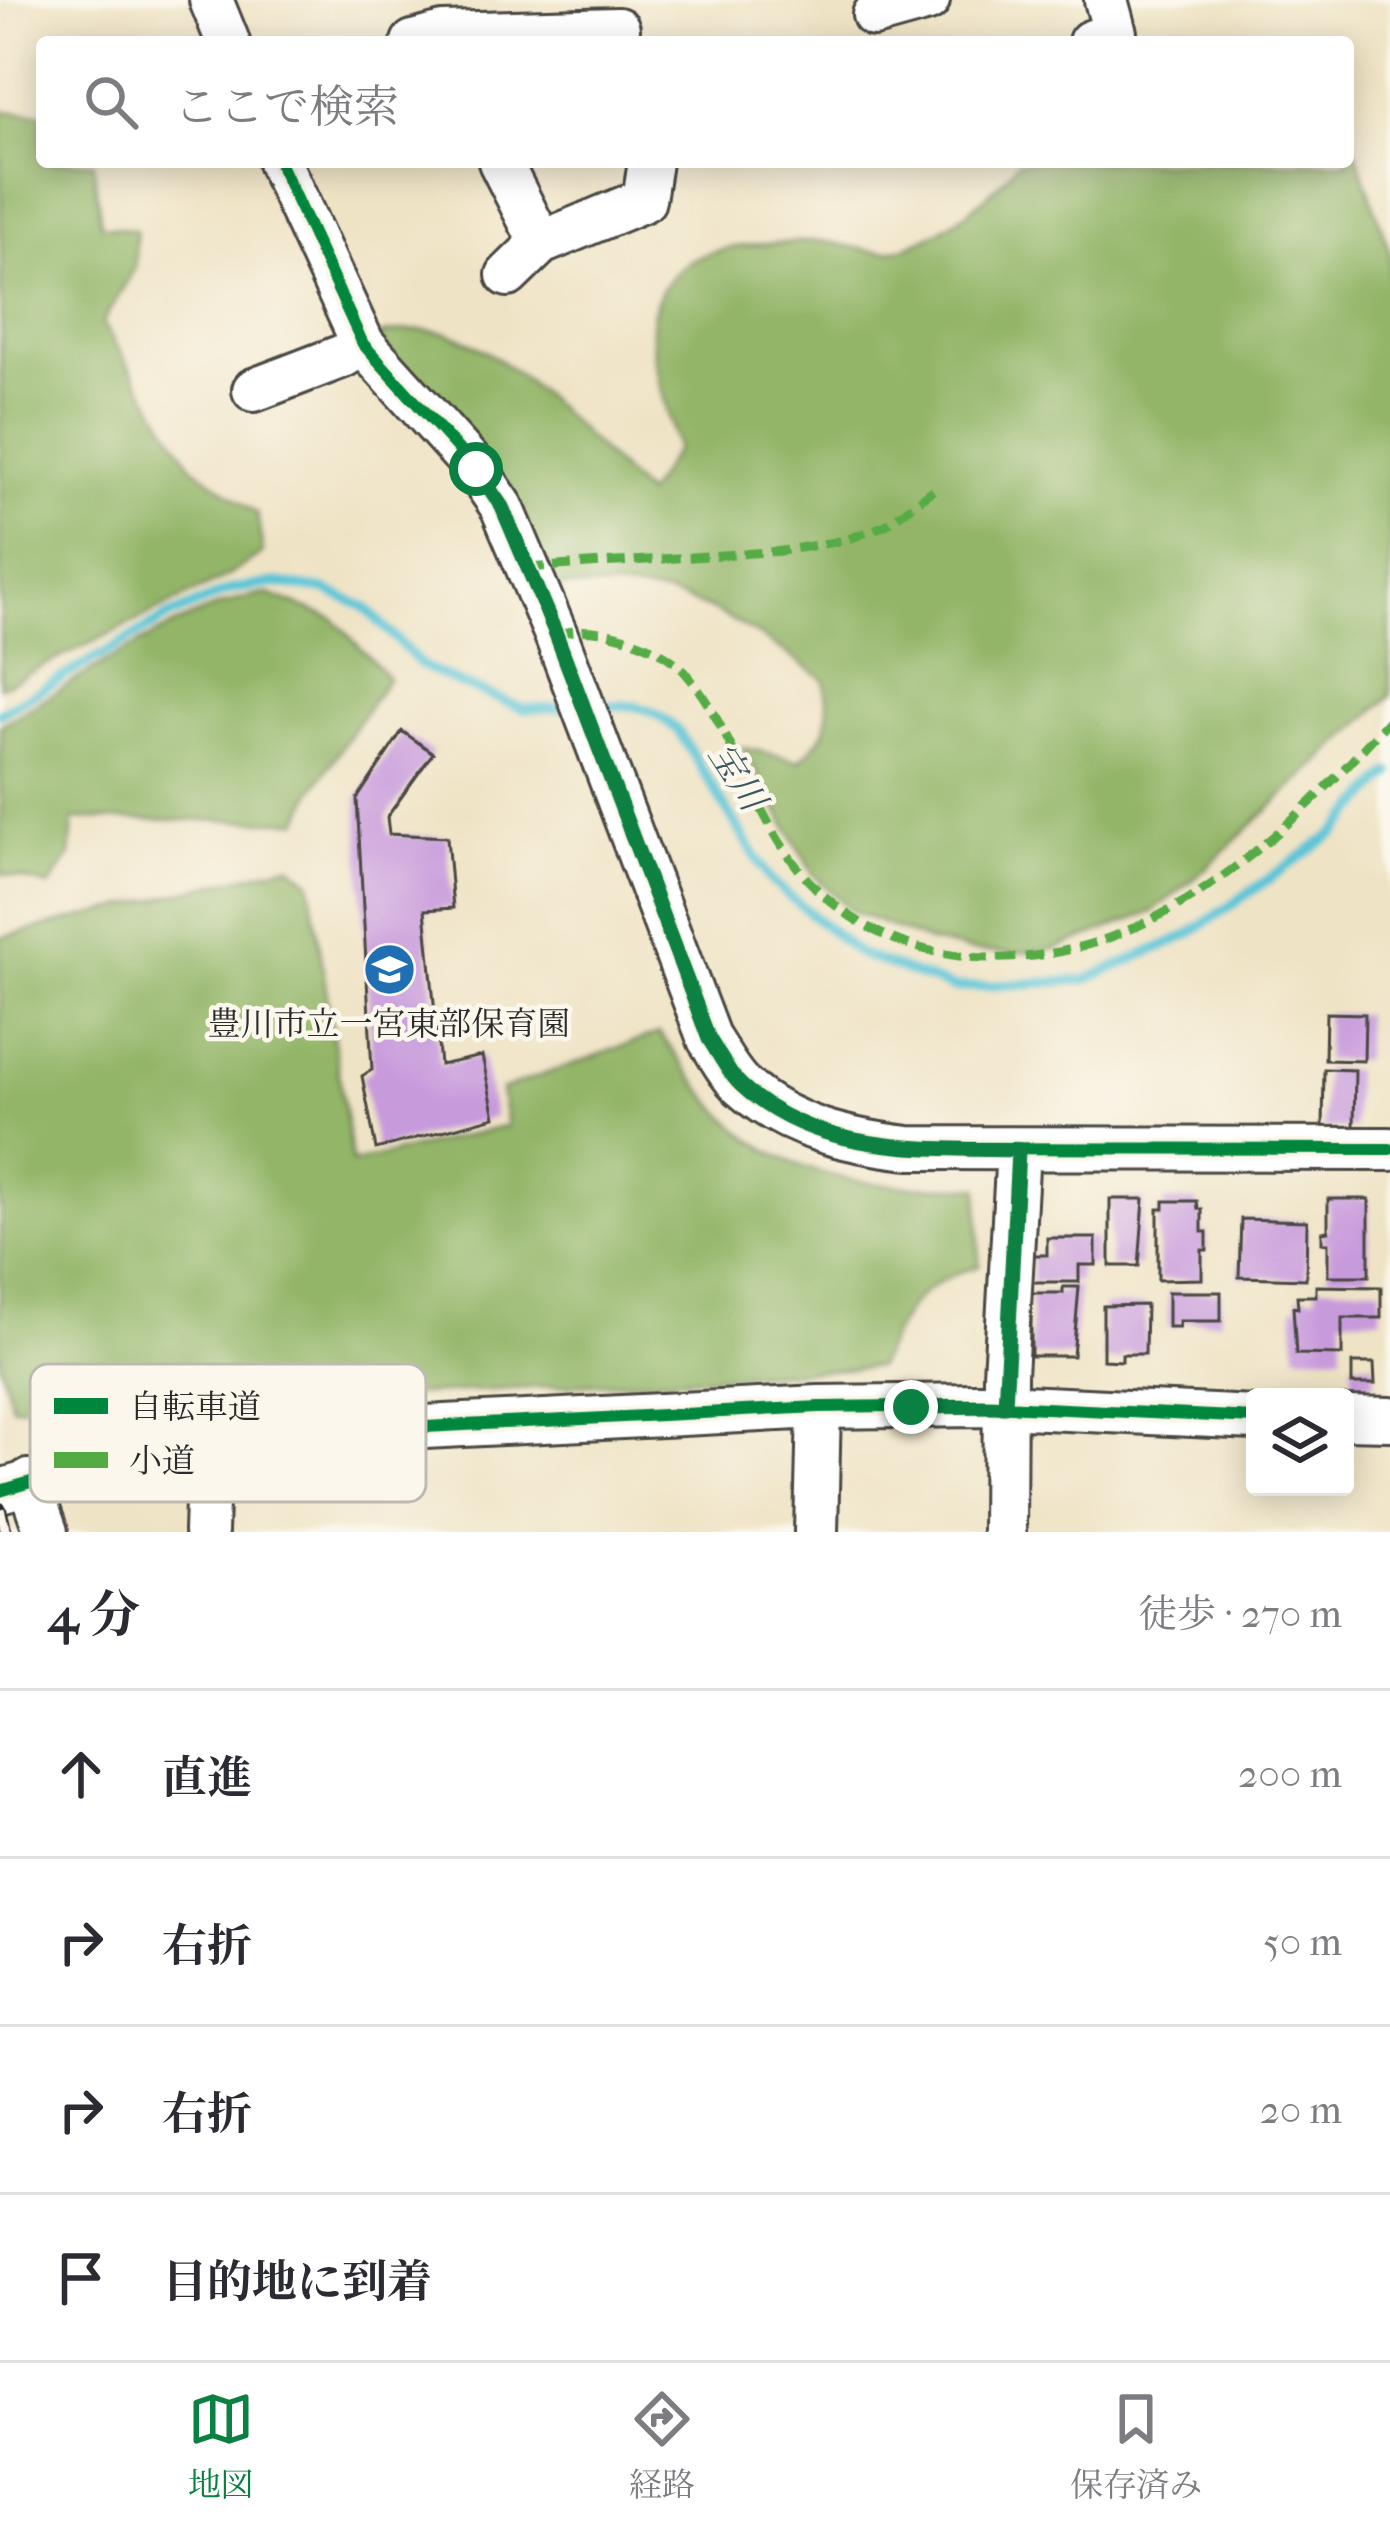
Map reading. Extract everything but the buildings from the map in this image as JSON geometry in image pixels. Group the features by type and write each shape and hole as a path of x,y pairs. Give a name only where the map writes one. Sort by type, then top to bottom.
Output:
{"street":[{"path":"211,0 226,36"},
{"path":"875,19 928,0"},
{"path":"1104,36 1114,32 1106,0"},
{"path":"470,36 617,24"},
{"path":"282,168 363,344 476,469 502,507 561,648 709,1039 739,1084 776,1111 856,1142 909,1148 1390,1149"},
{"path":"503,168 541,242"},
{"path":"508,275 541,242 644,200 649,168"},
{"path":"254,390 363,344"},
{"path":"1004,1532 1005,1406 1018,1150"},
{"path":"426,1427 818,1407 1005,1406 1246,1418"},
{"path":"816,1532 818,1407"},
{"path":"1354,1418 1390,1419"},
{"path":"14,1486 46,1532"},
{"path":"206,1532 207,1502"}],"green space":[{"path":"1,111 36,114 36,168 94,168 101,225 136,230 135,268 102,323 191,465 257,514 263,553 226,577 0,687"},
{"path":"1354,146 1390,253 1390,696 1195,878 1152,912 1055,949 1013,953 930,942 852,911 813,874 742,747 799,761 826,725 824,679 745,628 678,597 546,586 379,335 435,331 478,347 530,383 646,495 677,448 655,361 652,327 662,291 673,275 704,255 761,244 816,241 878,251 899,249 939,231 1013,168 1354,168"},
{"path":"268,594 334,619 388,678 313,790 299,821 73,819 70,855 49,886 0,873 0,726 168,628 237,600"},
{"path":"290,865 310,881 352,1163 507,1126 501,1090 659,1033 730,1121 796,1164 886,1184 979,1187 979,1266 940,1282 914,1302 877,1367 426,1394 426,1364 30,1364 30,1406 12,1406 0,1362 0,938"}],"waterway":[{"name":"宝川","path":"0,713 169,616 232,589 277,583 325,590 365,607 421,665 454,681 524,709 575,707"},
{"name":"宝川","path":"594,706 640,707 668,722 679,732 770,880 859,954 954,988 1085,980 1188,935 1336,832 1390,773"}],"railway":[{"path":"0,1509 6,1532"}],"marked path":[{"path":"527,568 782,551 846,540 886,525 933,490"},
{"path":"556,635 604,632 671,659 716,717 772,829 808,880 843,911 881,934 923,949 969,957 1033,956 1093,943 1150,920 1204,889 1255,851 1390,719"}],"cycle path":[{"path":"282,168 363,344 476,469 502,507 556,635 709,1039 742,1086 779,1112 820,1130 909,1148 1390,1149"},
{"path":"426,1427 819,1407 980,1405 1246,1418"},
{"path":"0,1491 30,1482"}],"place":[{"name":"豊川市立一宮東部保育園","path":"389,969"}],"route":[{"path":"476,469 502,507 556,634 709,1039 739,1084 776,1111 856,1142 1018,1150 1005,1406 911,1407"}]}
